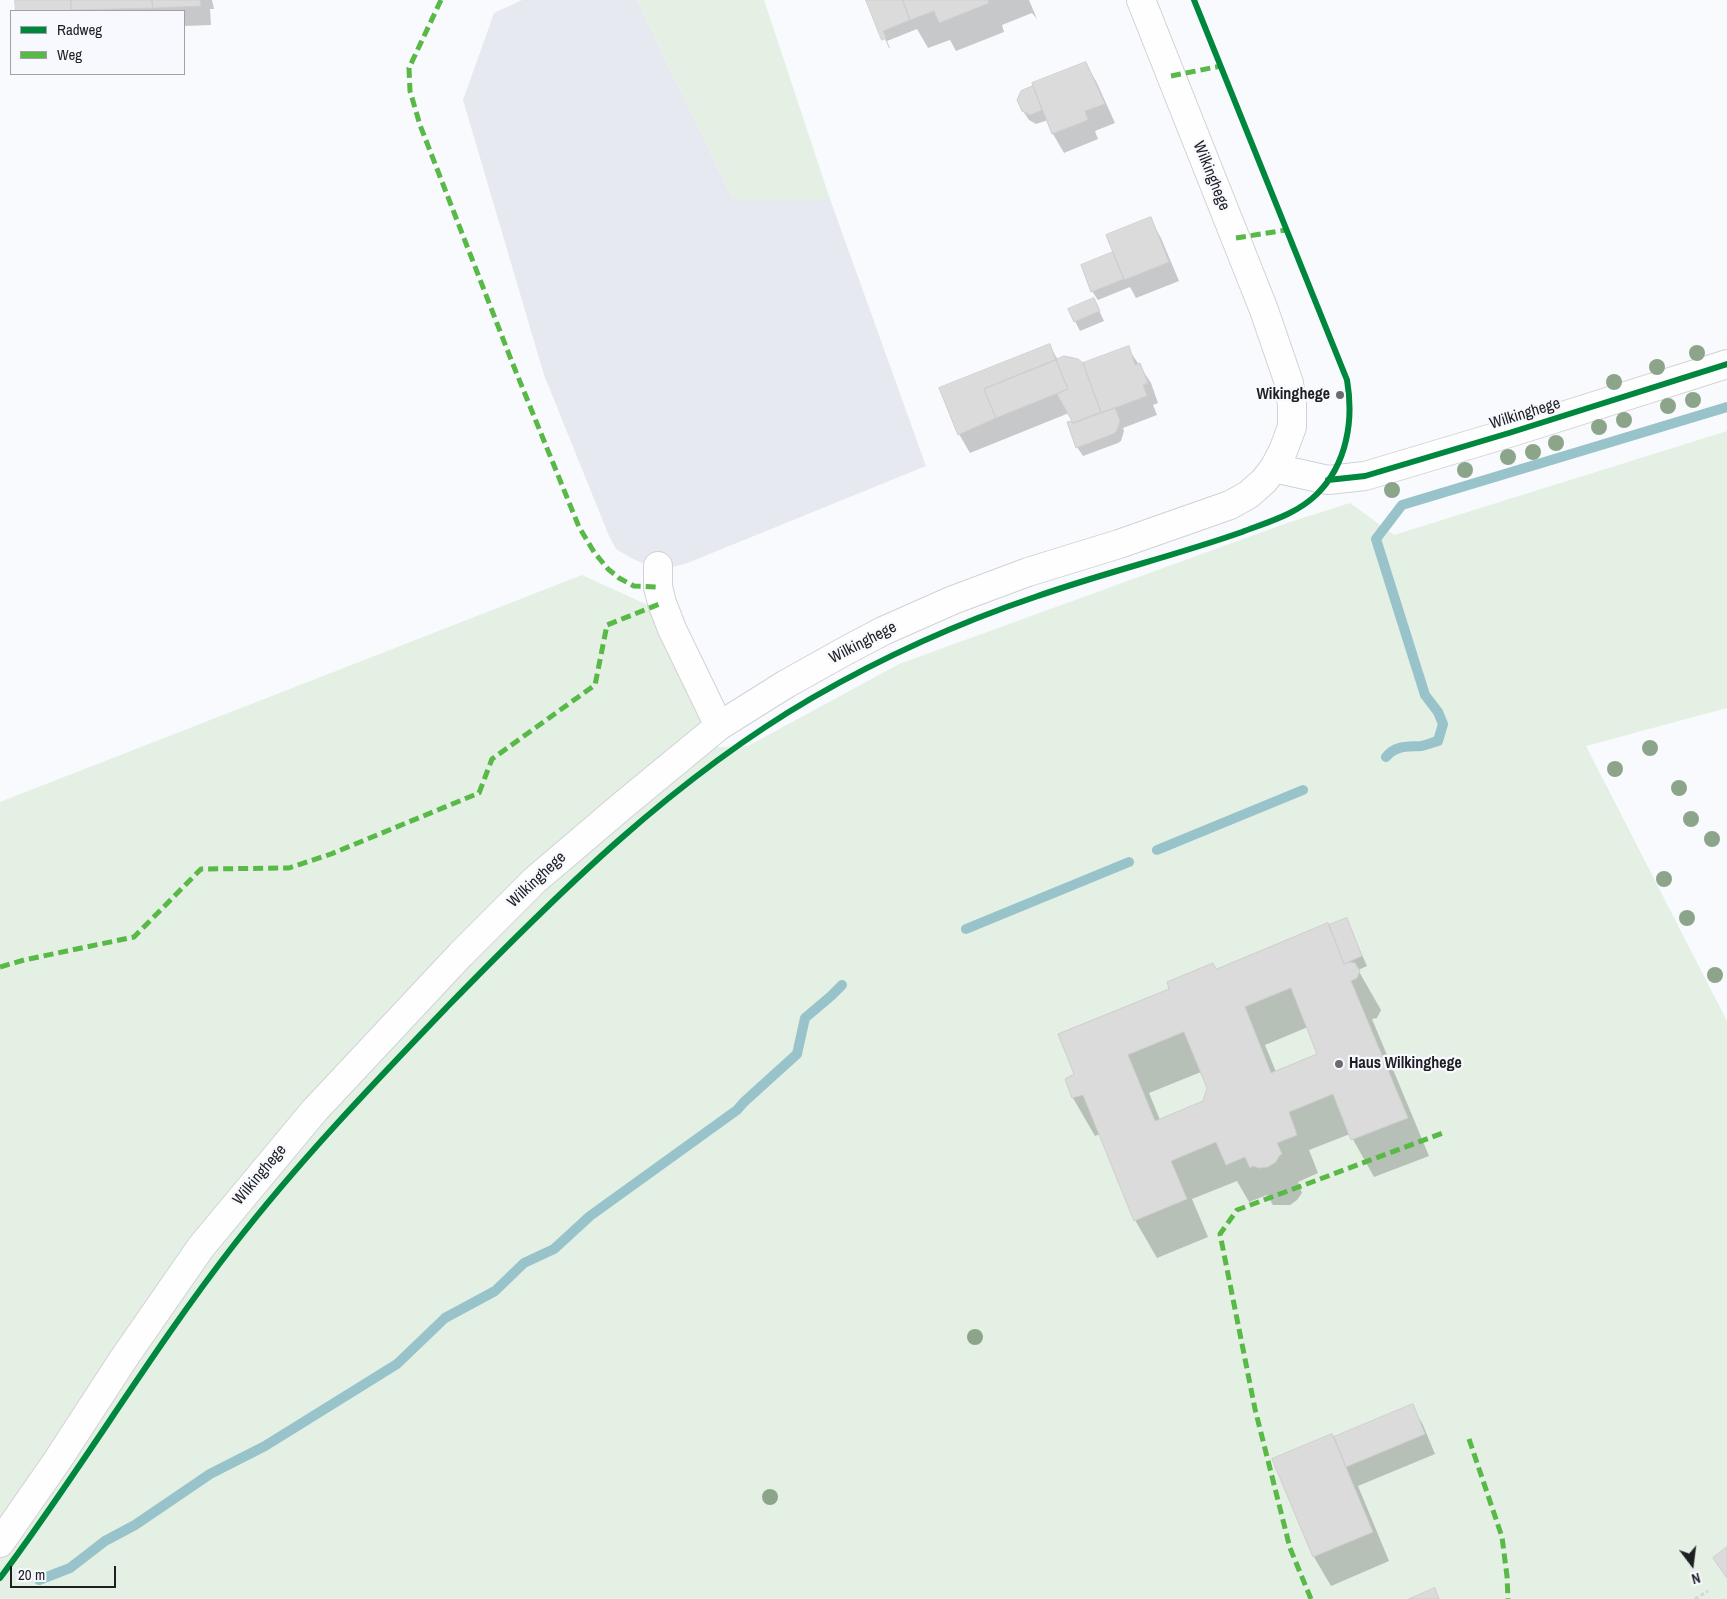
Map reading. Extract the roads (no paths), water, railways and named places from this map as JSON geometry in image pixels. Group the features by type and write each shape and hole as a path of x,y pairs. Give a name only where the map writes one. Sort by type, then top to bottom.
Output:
{"street":[{"name":"Wilkinghege","path":"0,1543 201,1247 314,1111 460,954 535,880 719,726 786,684 883,631 953,600 1028,572 1136,538 1230,505 1248,495 1264,481 1274,468 1284,451 1292,426 1289,383 1264,310 1141,0"},
{"name":"Wilkinghege","path":"1274,468 1328,480 1365,476 1509,434 1727,364"},
{"path":"658,566 658,587 665,612 719,726"}],"waterway":[{"path":"1386,757 1393,750 1421,746 1438,741 1443,724 1438,712 1425,695 1376,539 1402,505 1727,407"},
{"path":"1157,850 1303,790"},
{"path":"966,929 1129,862"},
{"path":"39,1580 70,1568 105,1541 135,1525 210,1474 265,1446 397,1364 445,1318 495,1291 524,1263 554,1249 590,1216 737,1110 797,1054 805,1018 842,985"}],"place":[{"name":"Wikinghege","path":"1340,395"},
{"name":"Haus Wilkinghege","path":"1339,1064"}]}
